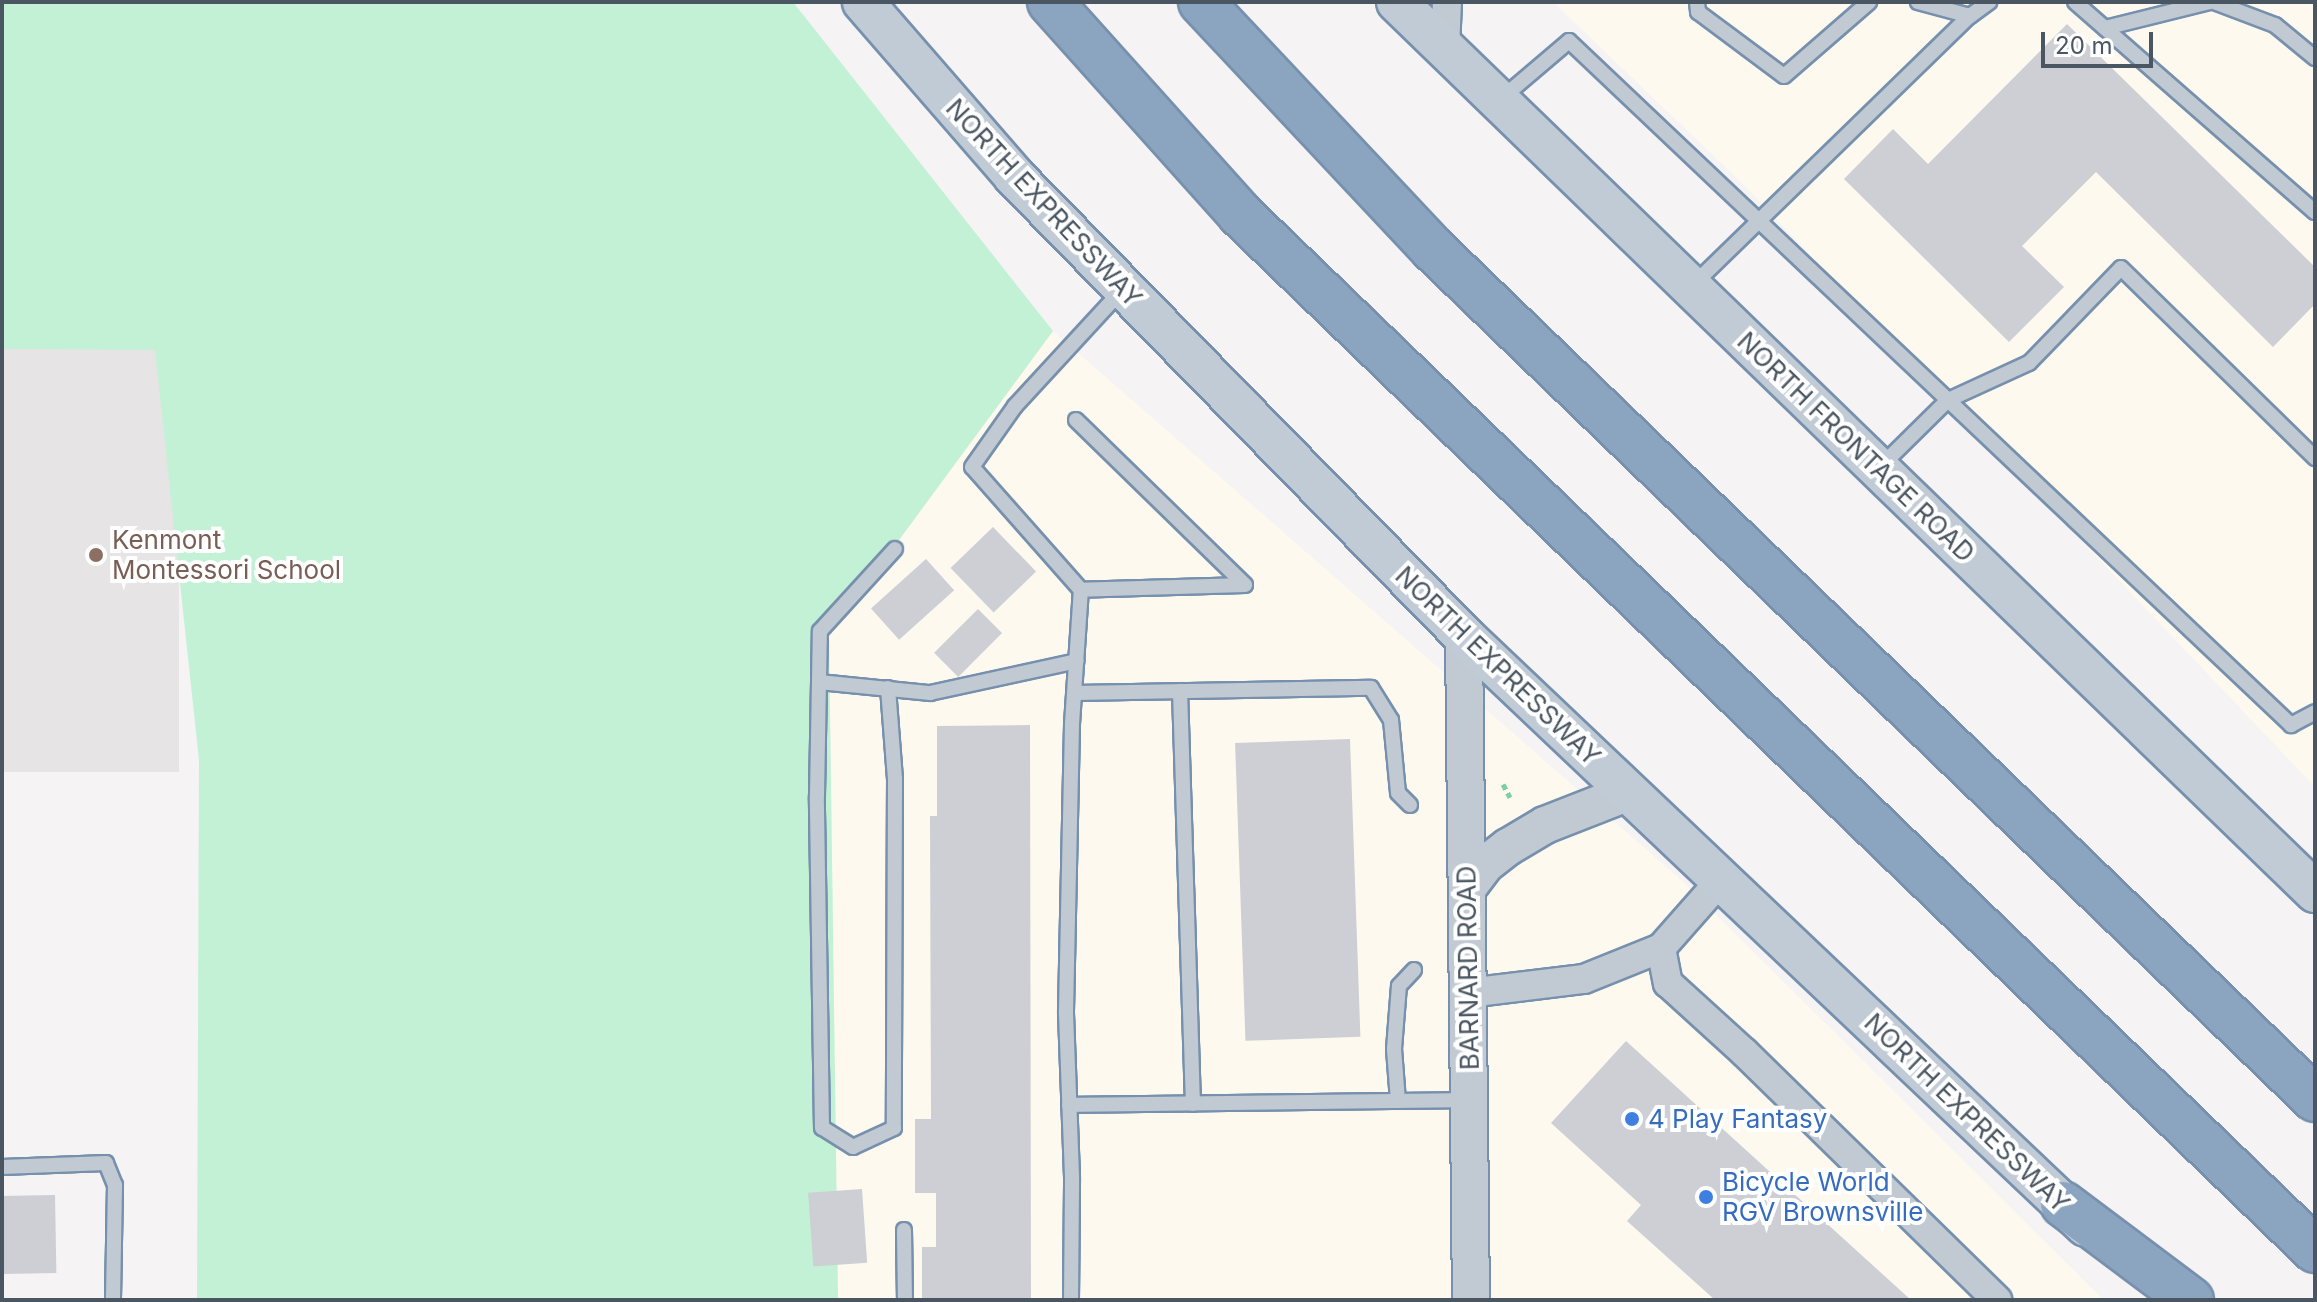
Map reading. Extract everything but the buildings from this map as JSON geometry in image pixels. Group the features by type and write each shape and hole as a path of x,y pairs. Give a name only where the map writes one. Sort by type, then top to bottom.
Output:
{"highway":[{"path":"1050,2 1240,214 2315,1250"},
{"path":"1201,2 1433,249 2315,1099"},
{"path":"2063,1204 2191,1300"}],"main road":[{"name":"NORTH EXPRESSWAY","path":"863,2 1014,176 1464,636 2163,1300"},
{"name":"NORTH FRONTAGE ROAD","path":"1397,2 2315,892"}],"street":[{"path":"1445,49 1447,2"},
{"name":"BARNARD ROAD","path":"1464,636 1471,1300"},
{"path":"1467,889 1486,864 1508,847 1545,825 1629,792"},
{"path":"1468,993 1584,979 1661,948 1721,880"},
{"path":"1661,948 1668,983 1745,1053 1997,1300"}],"lane":[{"path":"1697,2 1698,12 1784,76 1869,2"},
{"path":"1918,2 1970,16"},
{"path":"1690,287 1970,16 1989,2"},
{"path":"2075,2 2315,212"},
{"path":"2105,28 2212,2 2275,25 2315,58"},
{"path":"1499,101 1569,41 2291,725 2315,712"},
{"path":"1878,469 1948,400 2029,363 2121,268 2315,458"},
{"path":"1071,1300 1066,1011 1081,590 972,467 1015,406 1124,289"},
{"path":"1076,420 1245,585 1081,590"},
{"path":"888,688 895,779 894,1128 853,1147 822,1128 820,631 895,549"},
{"path":"819,682 930,693 1077,661"},
{"path":"1075,693 1371,688 1391,720 1398,793 1410,805"},
{"path":"1180,691 1193,1104"},
{"path":"1398,1101 1394,1049 1399,986 1414,970"},
{"path":"1069,1105 1469,1100"},
{"path":"2,1167 106,1163 115,1185 113,1300"},
{"path":"904,1230 905,1300"}],"shaded area":[{"path":"1553,2 2315,2 2315,787 1741,182"},
{"path":"1053,331 1679,878 2104,1300 838,1300 829,635"},
{"name":"Kenmont Montessori School","path":"2,349 179,349 179,772 2,772"}],"green space":[{"path":"2,2 793,2 1053,331 829,635 838,1300 197,1300 199,760 155,350 2,349"}],"place":[{"name":"Kenmont Montessori School","path":"96,555"},
{"name":"4 Play Fantasy","path":"1632,1119"},
{"name":"Bicycle World RGV Brownsville","path":"1706,1197"}]}
